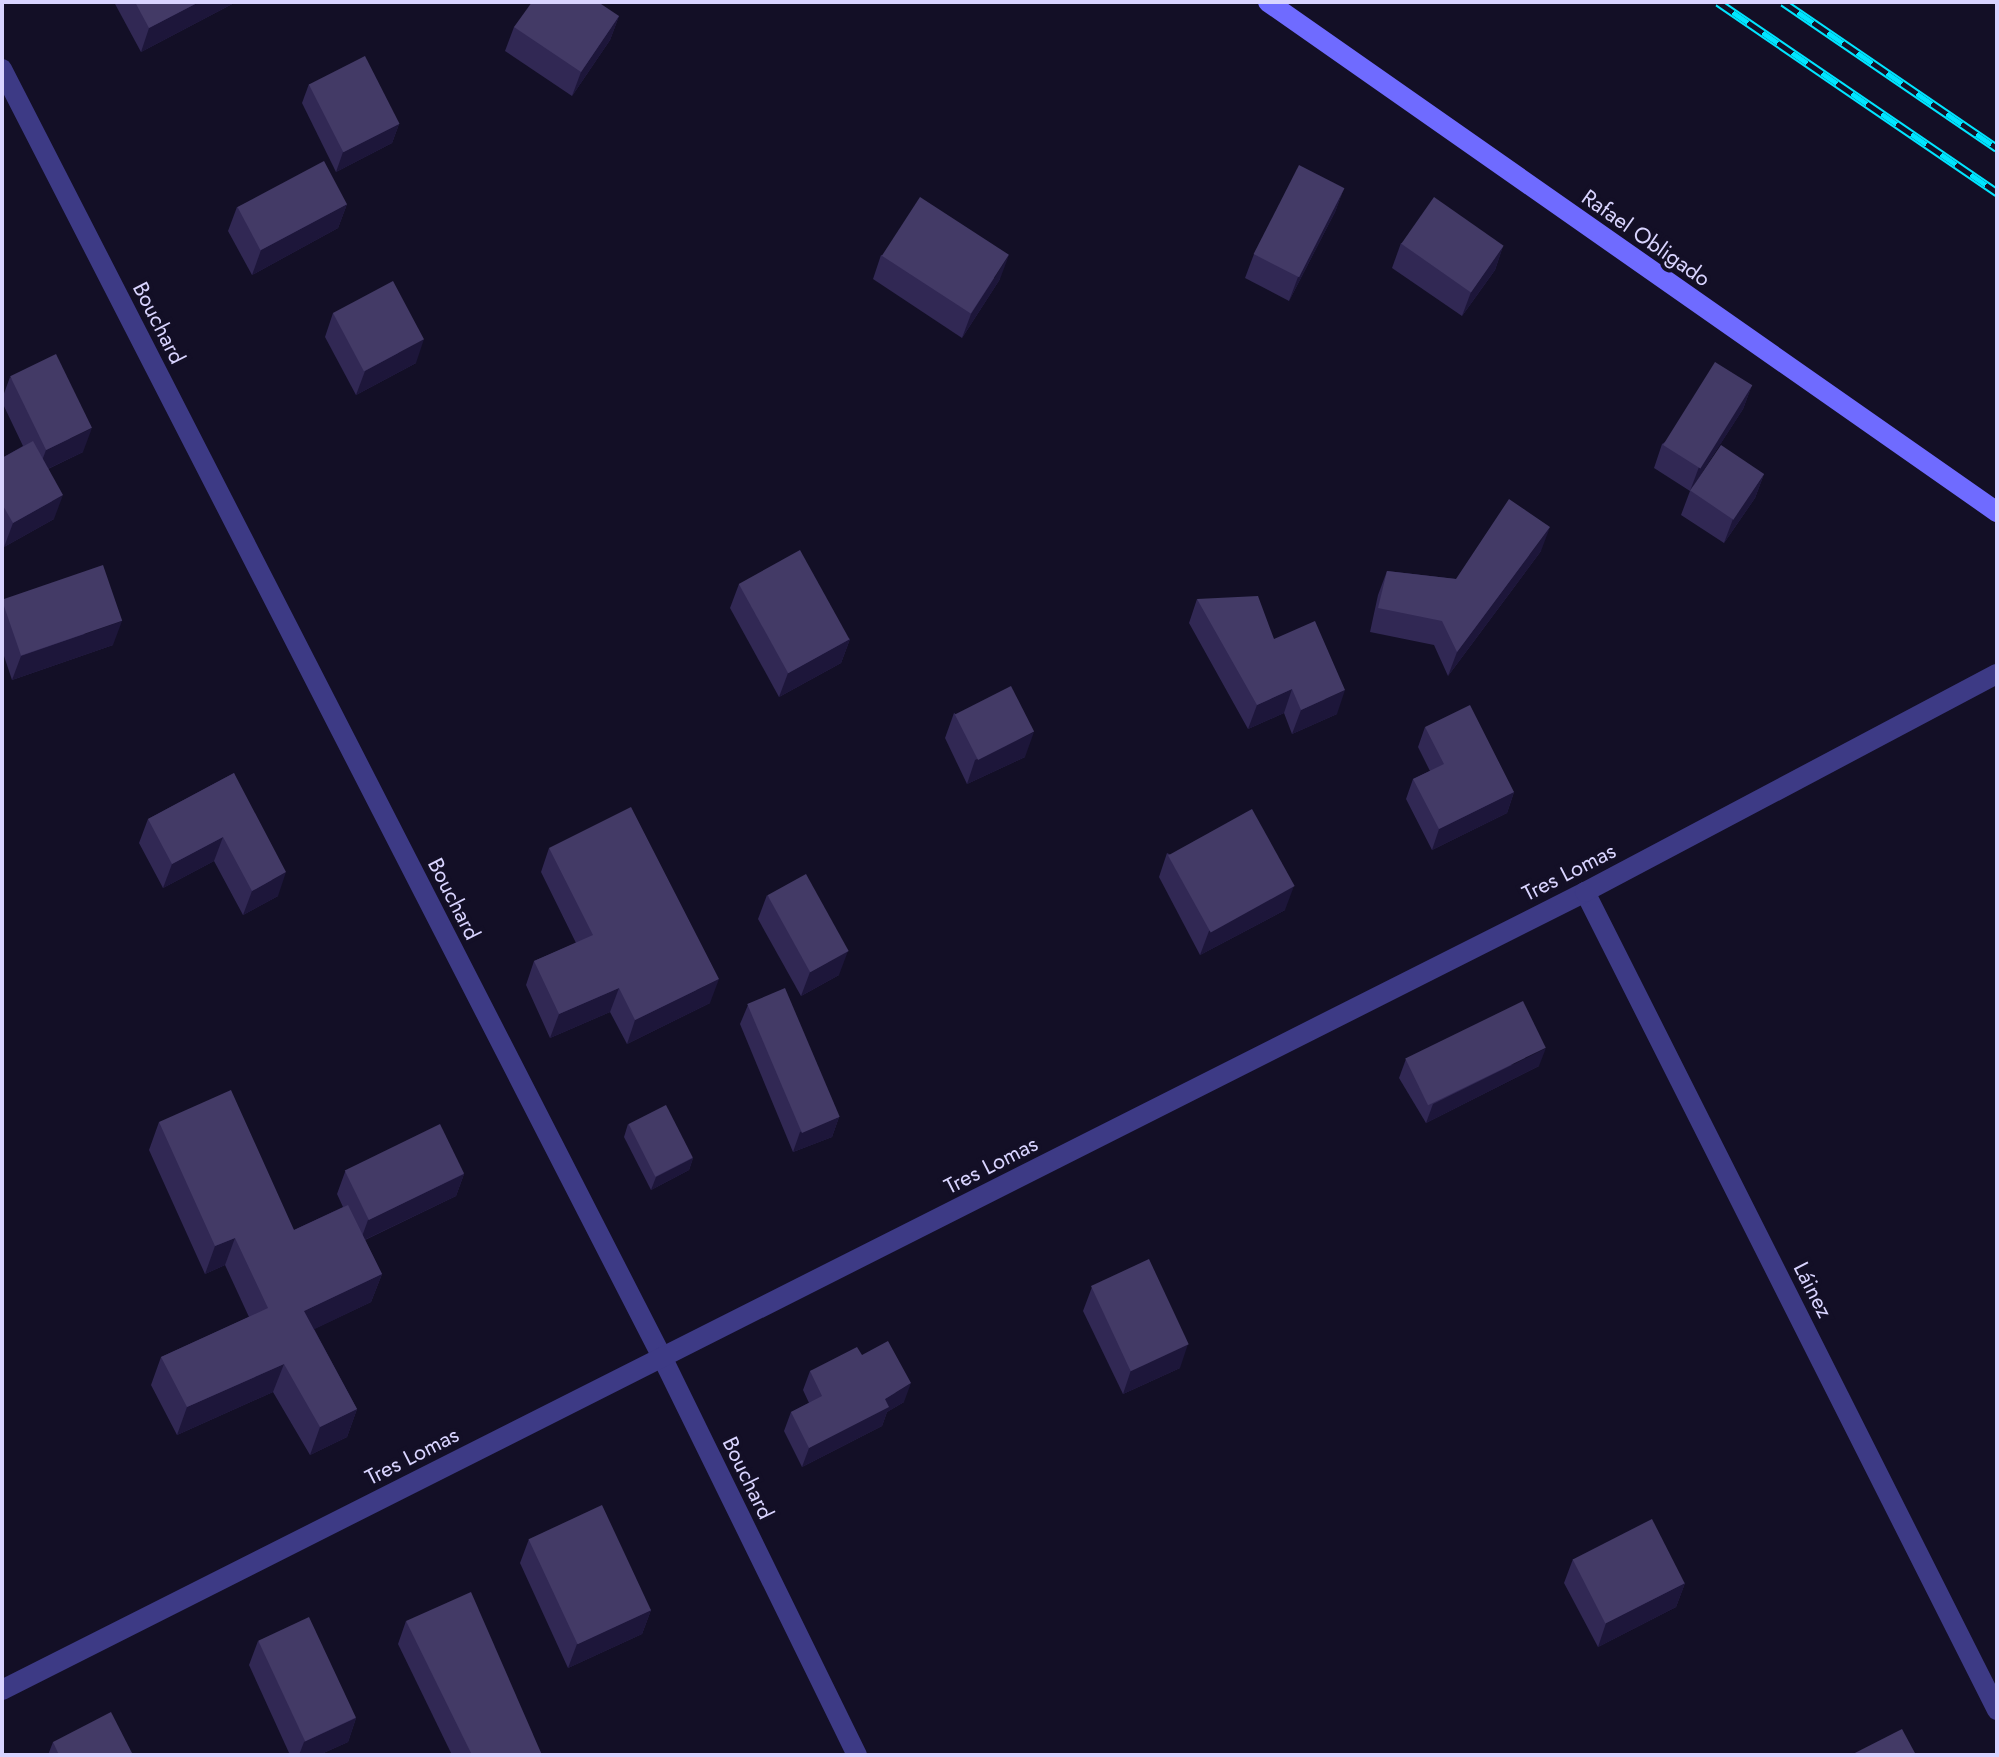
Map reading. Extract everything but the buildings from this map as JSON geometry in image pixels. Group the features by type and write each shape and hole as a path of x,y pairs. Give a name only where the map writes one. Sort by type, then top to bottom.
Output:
{"street":[{"name":"Rafael Obligado","path":"1268,2 1997,512"},
{"name":"Bouchard","path":"2,69 662,1357 857,1755"},
{"name":"Tres Lomas","path":"2,1690 1585,892 1997,674"},
{"name":"Láinez","path":"1585,892 1997,1710"}],"railway":[{"path":"1718,2 1997,192"},
{"path":"1783,2 1997,148"}]}
